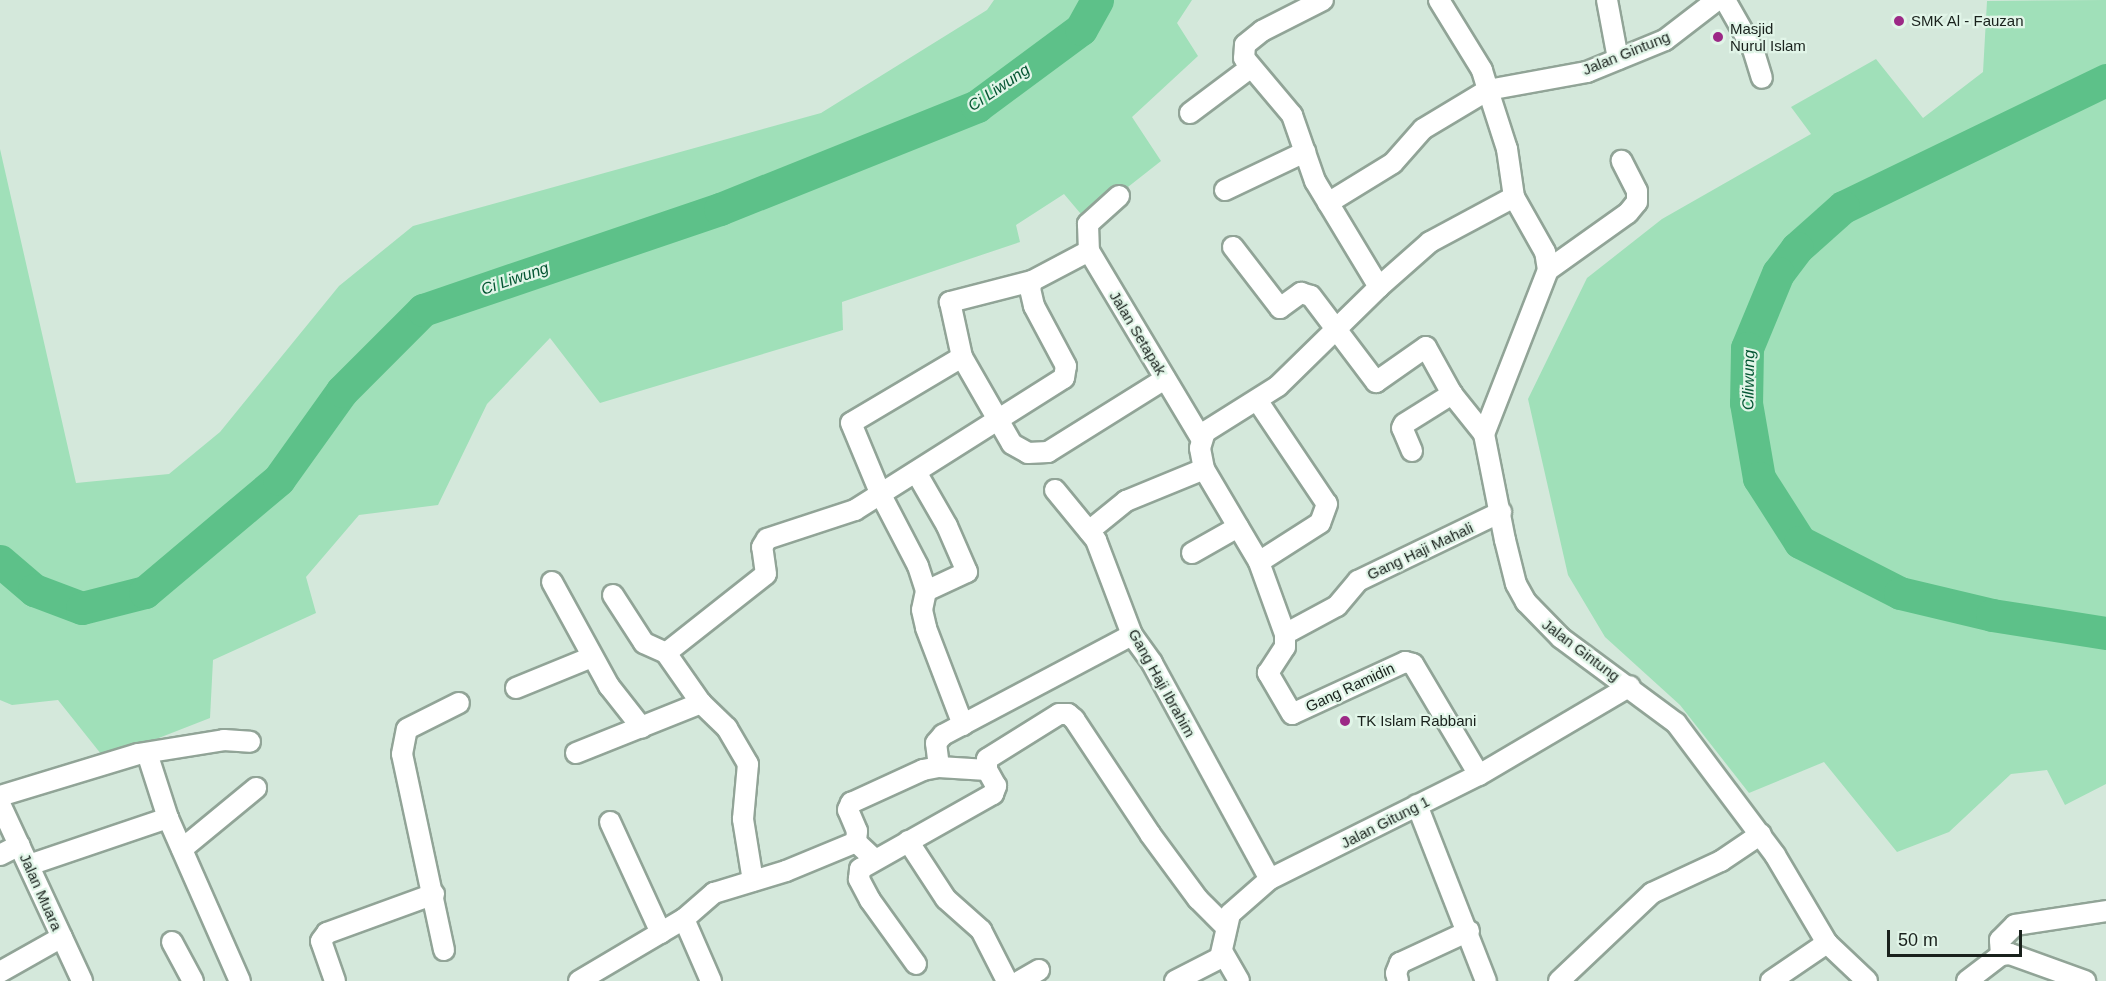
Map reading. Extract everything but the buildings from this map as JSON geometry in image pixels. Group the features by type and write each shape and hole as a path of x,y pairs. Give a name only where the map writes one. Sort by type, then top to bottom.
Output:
{"street":[{"path":"1323,0 1276,23 1245,45 1250,68 1292,115 1305,152 1328,203 1379,286"},
{"path":"1439,0 1482,70 1508,148 1514,197 1545,252 1548,270 1484,434"},
{"path":"1607,0 1618,59"},
{"name":"Jalan Gintung","path":"1328,203 1393,163 1423,129 1488,90 1587,72 1665,40 1718,0"},
{"path":"1725,0 1753,49 1762,78"},
{"path":"1190,113 1250,68"},
{"path":"1225,190 1305,152"},
{"path":"1548,270 1628,213 1637,202 1637,191 1622,161"},
{"name":"Jalan Setapak","path":"1119,196 1088,224 1089,251 1201,438"},
{"path":"1285,634 1259,562 1204,469 1201,438 1278,386 1379,286 1430,242 1514,197"},
{"name":"Jalan Gintung","path":"1233,247 1280,308 1305,293 1338,328 1376,382 1426,347 1452,394 1484,434 1516,584 1526,602 1561,638 1629,686 1676,723 1761,834 1827,943 1867,981"},
{"path":"1089,251 1032,281 950,302 962,357 997,421 1012,444 1028,453 1048,452 1165,379"},
{"path":"666,653 766,574 762,547 767,539 844,515 881,495 1050,389 1067,372 1030,297 1032,281"},
{"path":"962,357 851,423 881,495 907,540 926,591 922,610 926,628 963,725"},
{"path":"1412,451 1402,428 1404,424 1452,394"},
{"path":"1257,400 1328,504 1320,523 1259,562"},
{"path":"1089,531 1126,501 1204,469"},
{"path":"916,472 947,526 967,572 926,591"},
{"name":"Gang Haji Ibrahim","path":"1055,490 1089,531 1110,570 1132,635 1152,663 1270,879"},
{"name":"Gang Haji Mahali","path":"1285,634 1338,606 1358,580 1501,512"},
{"path":"1192,553 1238,527"},
{"path":"552,582 619,702 642,728"},
{"path":"613,596 644,643 666,653 702,703 727,728 748,764 743,819 753,881"},
{"name":"Gang Ramidin","path":"1285,634 1285,647 1268,673 1292,714 1397,665 1413,664 1479,775"},
{"path":"939,767 936,742 963,725 1132,635"},
{"path":"516,688 592,657"},
{"name":"Jalan Gitung 1","path":"1225,926 1230,914 1270,879 1479,775 1629,686"},
{"path":"444,950 434,894 402,754 404,742 414,723 459,703"},
{"path":"576,753 702,703"},
{"path":"916,964 859,879 860,869 993,794 996,786 987,770 989,756 1059,714 1068,714 1150,834 1198,899 1225,926 1223,953 1218,960 1175,981"},
{"path":"0,796 147,753 224,740 250,742"},
{"path":"147,753 168,818 240,981"},
{"path":"875,860 856,842 849,805 922,770 939,767 987,770"},
{"path":"182,849 256,788"},
{"name":"Jalan Muara","path":"0,804 82,981"},
{"path":"1418,805 1469,931 1485,981"},
{"path":"29,865 168,818"},
{"path":"610,822 661,933"},
{"path":"1559,981 1652,893 1721,861 1761,834"},
{"path":"908,841 946,900 981,930 1007,981"},
{"path":"579,981 684,919 711,895 856,842"},
{"path":"0,855 20,845"},
{"path":"335,981 321,941 327,933 434,894"},
{"path":"2001,955 2000,940 2015,925 2106,911"},
{"path":"684,919 711,981"},
{"path":"1398,981 1396,973 1400,963 1469,931"},
{"path":"0,972 62,937"},
{"path":"172,942 193,981"},
{"path":"1771,981 1827,943"},
{"path":"1223,953 1239,981"},
{"path":"1967,981 2001,955 2010,954 2085,981"},
{"path":"1020,981 1039,970"}],"green space":[{"path":"994,0 1192,0 1177,23 1198,56 1132,117 1161,161 1086,220 1064,194 1016,225 1020,242 842,302 843,330 600,403 550,338 487,404 438,505 359,515 306,577 316,613 213,660 210,718 105,759 58,700 12,705 0,700 0,149 76,483 169,474 220,432 339,286 413,226 821,113 987,10"},
{"path":"2106,0 2106,784 2065,805 2047,770 2011,774 1949,832 1897,852 1824,762 1749,793 1680,705 1605,637 1568,575 1528,399 1587,278 1662,219 1811,134 1791,107 1876,59 1923,118 1983,72 1987,1"}],"waterway":[{"name":"Ci Liwung","path":"0,561 34,590 82,608 145,592 279,479 342,391 423,310 720,209 977,106 1081,29 1097,0"},
{"name":"Ciliwung","path":"2106,80 1843,207 1797,248 1778,273 1747,348 1746,403 1759,478 1800,542 1900,593 1992,615 2106,633"}],"place":[{"name":"SMK Al - Fauzan","path":"1899,21"},
{"name":"Masjid Nurul Islam","path":"1718,37"},
{"name":"TK Islam Rabbani","path":"1345,721"}]}
